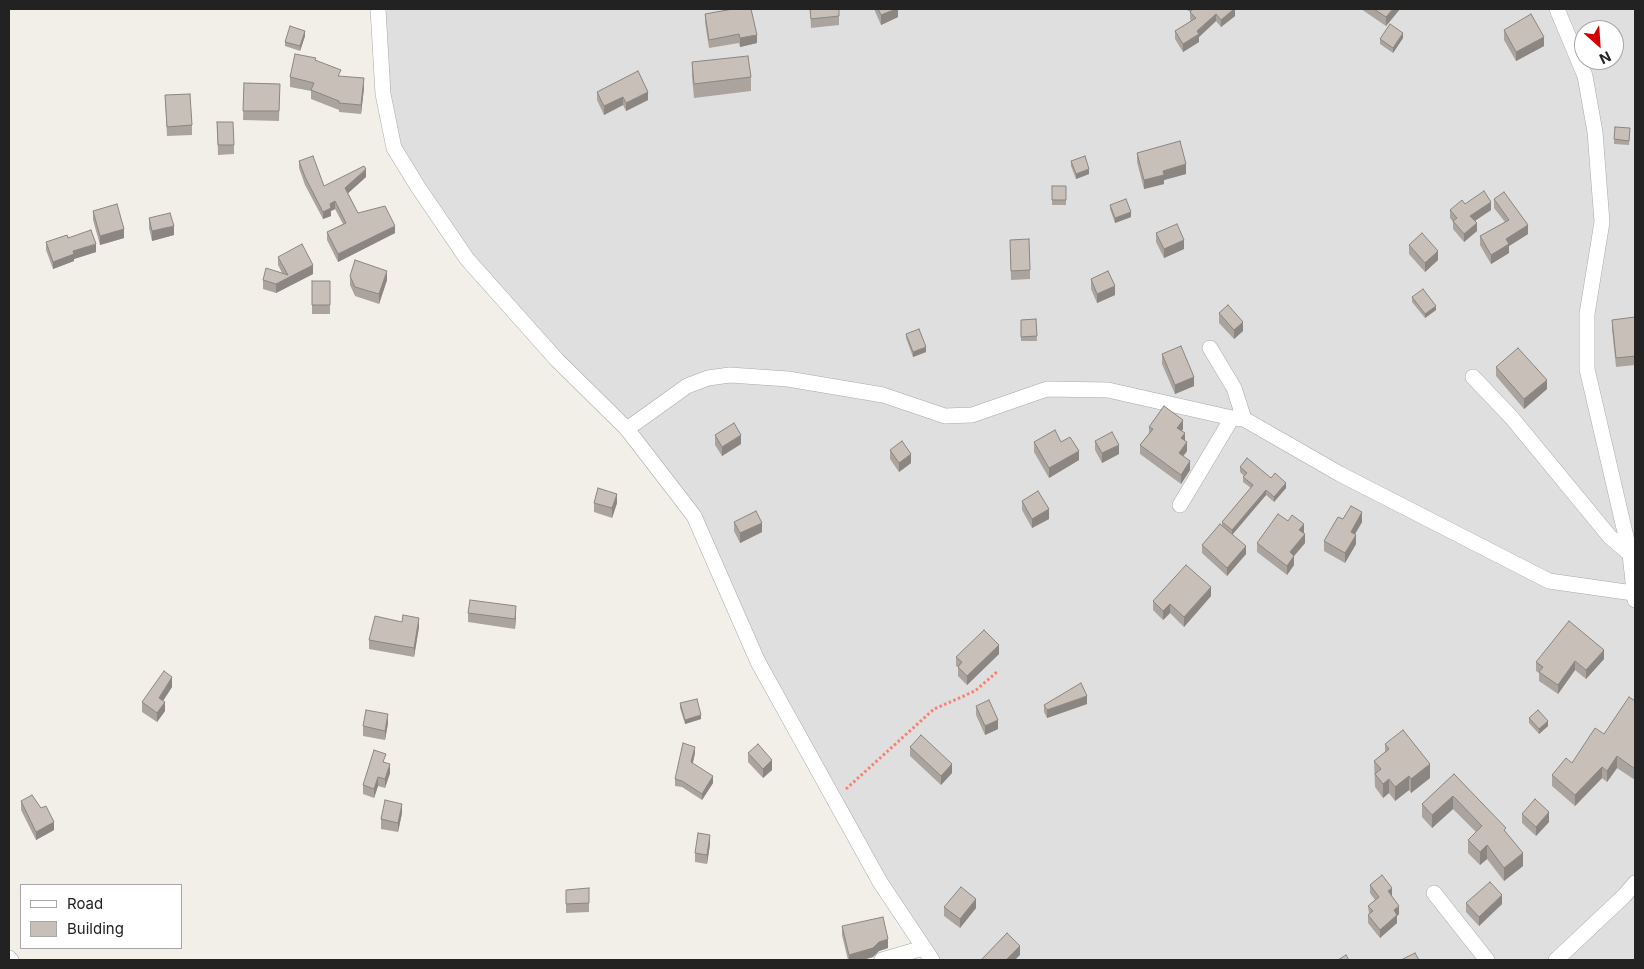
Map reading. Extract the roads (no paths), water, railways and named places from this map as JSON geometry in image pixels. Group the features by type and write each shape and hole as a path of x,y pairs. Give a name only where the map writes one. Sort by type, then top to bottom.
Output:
{"street":[{"path":"378,9 383,94 394,148 467,259 557,360 627,429 694,516 758,662 880,882 927,954 882,960"},
{"path":"627,429 687,386 708,378 730,375 788,379 883,395 945,416 972,415 1047,389 1108,390 1238,418 1340,474 1549,581 1634,597 1630,554 1587,369 1587,314 1602,222 1595,132 1585,76 1557,9"},
{"path":"1180,504 1238,418 1234,388 1210,348"},
{"path":"1473,377 1512,418 1610,537 1630,554"},
{"path":"1556,960 1624,896 1635,883"},
{"path":"1434,892 1487,960"}]}
